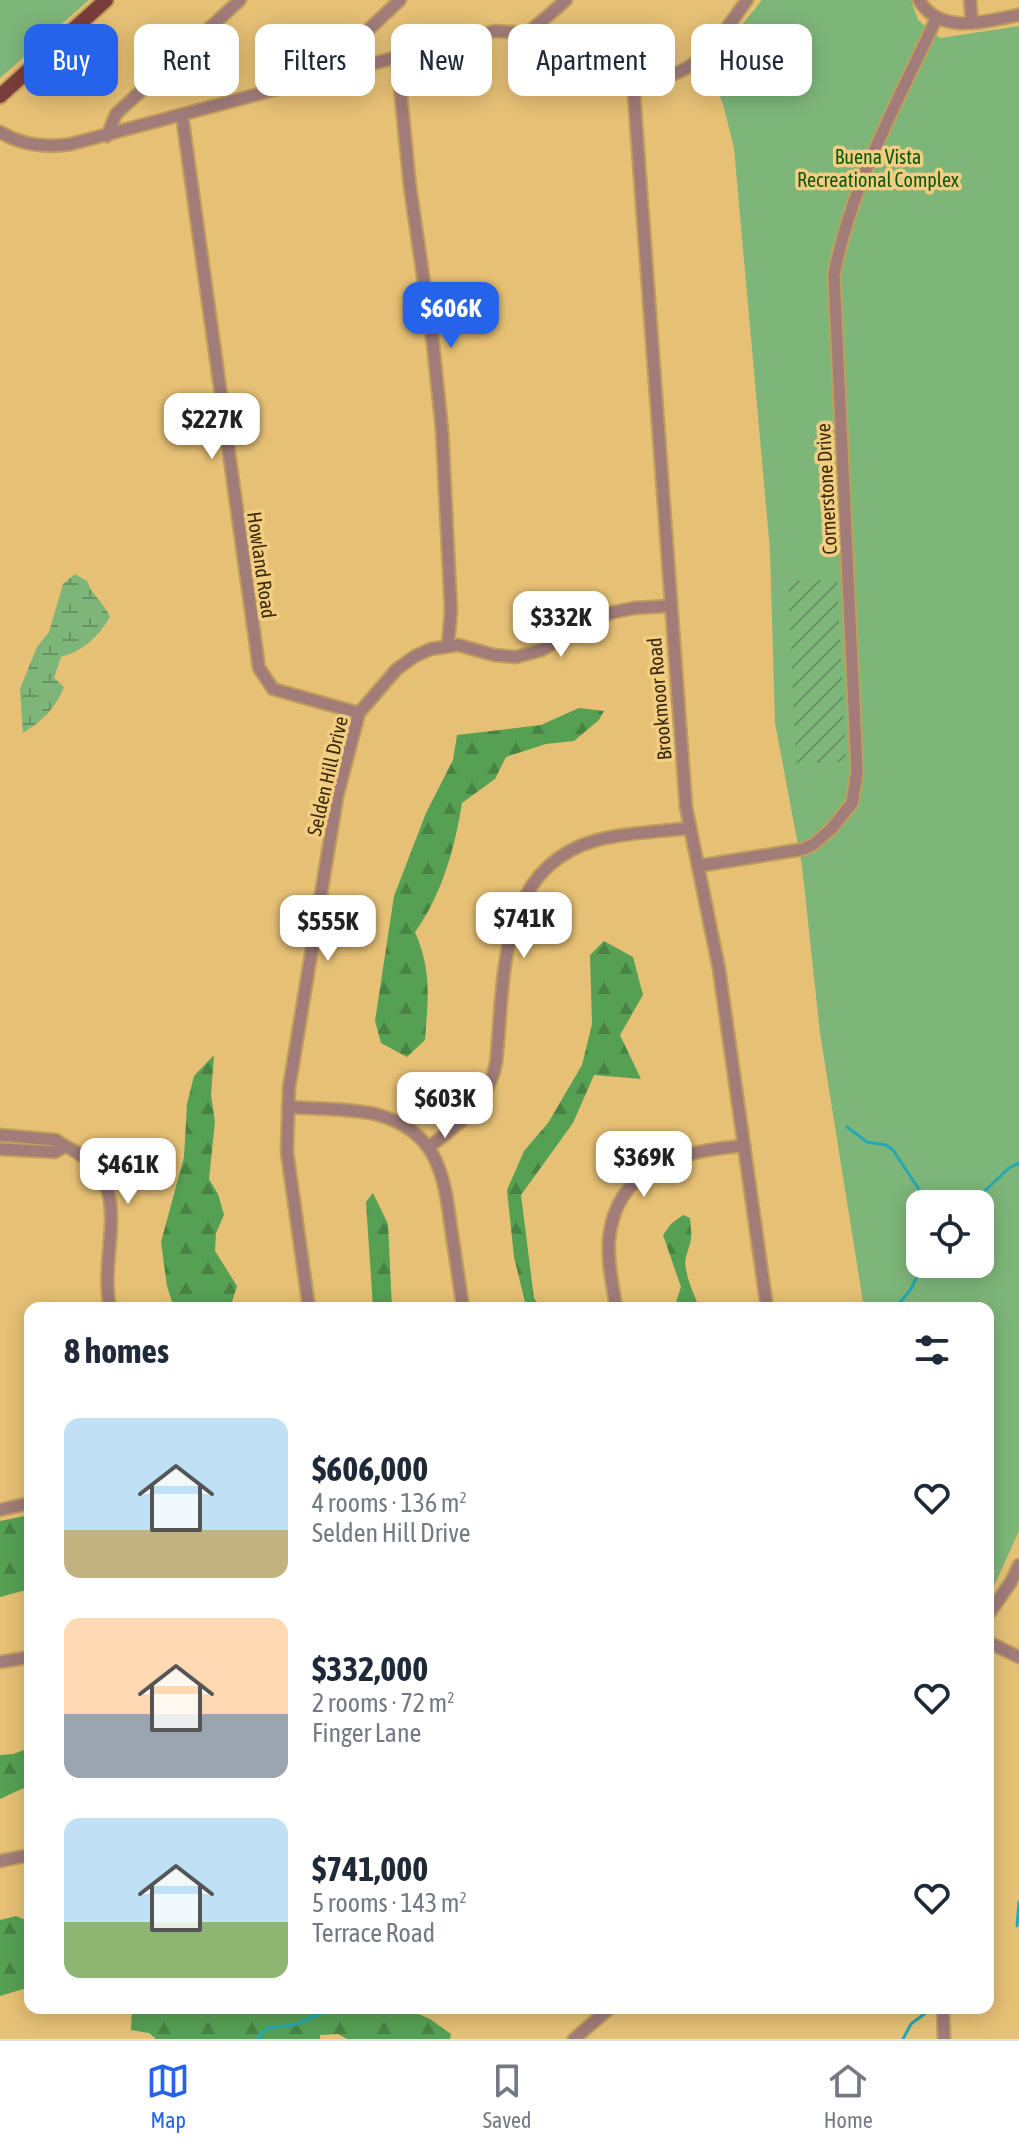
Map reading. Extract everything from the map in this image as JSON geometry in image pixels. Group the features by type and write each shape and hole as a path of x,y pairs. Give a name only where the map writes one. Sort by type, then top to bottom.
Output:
{"main road":[{"path":"0,96 106,0"}],"street":[{"path":"107,136 116,114 240,0"},
{"path":"374,24 400,0"},
{"path":"538,24 566,0"},
{"path":"675,74 690,68 709,51 747,0"},
{"path":"919,0 936,19 955,23 1019,15"},
{"path":"970,0 972,23"},
{"name":"Cornerstone Drive","path":"698,866 804,849 814,844 839,820 855,795 857,772 834,275 854,197 936,19"},
{"path":"0,132 18,140 49,146 71,144 255,95"},
{"path":"401,96 442,430 451,611 448,644 501,657 516,657 542,650 610,613 670,606"},
{"name":"Brookmoor Road","path":"634,96 689,828 719,969 766,1302"},
{"name":"Howland Road","path":"182,115 259,668 273,689 359,713"},
{"name":"Selden Hill Drive","path":"308,1302 289,1170 288,1107 337,797 359,713 402,664 422,652 448,644"},
{"path":"429,1147 476,1108 491,1082 496,1063 512,925 523,898 537,877 564,854 599,839 689,828"},
{"path":"288,1107 380,1116 410,1130 429,1147 439,1164 446,1189 462,1302"},
{"path":"0,1135 56,1140 94,1167 109,1189 112,1239 106,1287 109,1302"},
{"path":"0,1149 55,1152 65,1146"},
{"path":"615,1302 609,1257 610,1233 619,1207 631,1187 649,1170 667,1160 698,1151 744,1146"},
{"path":"0,1510 24,1504"},
{"path":"994,1606 1019,1565"},
{"path":"994,1645 1019,1657"},
{"path":"0,1662 24,1658"},
{"path":"0,1861 24,1856"},
{"path":"574,2039 603,2014"},
{"path":"943,2014 944,2039"}],"green space":[{"path":"0,0 89,0 62,24 24,24 24,57 0,78"},
{"name":"Buena Vista Recreational Complex","path":"762,0 911,0 918,20 940,38 1019,26 1019,1531 994,1586 994,1302 863,1302 820,1033 802,866 775,723 770,550 734,148 720,96 812,96 812,24 743,24"},
{"path":"75,574 87,581 110,617 90,642 61,657 54,678 64,687 57,702 23,733 20,689 37,647 49,632 63,584"},
{"path":"837,579 846,762 796,763 788,581"},
{"path":"579,708 604,711 599,720 574,741 546,744 506,757 495,779 462,803 446,870 433,902 415,932 426,972 425,1040 407,1057 381,1043 375,1021 394,896 426,813 453,760 457,735 541,725"},
{"path":"604,941 633,957 643,995 620,1035 641,1079 594,1075 573,1123 521,1195 537,1302 525,1302 514,1257 507,1190 524,1151 548,1123 582,1065 592,1024 590,955"},
{"path":"214,1055 211,1095 215,1122 209,1179 218,1194 224,1215 216,1233 215,1251 237,1286 232,1302 172,1302 167,1286 161,1242 184,1157 187,1104 194,1076"},
{"path":"373,1193 388,1224 392,1302 373,1302 366,1202"},
{"path":"683,1215 690,1218 690,1242 685,1262 698,1302 676,1302 681,1287 663,1235"},
{"path":"24,1516 24,1591 0,1597 0,1521"},
{"path":"24,1750 24,1788 0,1799 0,1755"},
{"path":"16,1916 24,1919 24,1989 0,1996 0,1920"},
{"path":"132,2014 419,2014 451,2034 450,2039 347,2039 338,2034 320,2035 320,2039 156,2039 149,2033 131,2030"}],"waterway":[{"path":"847,1127 867,1142 886,1145 893,1150 919,1190"},
{"path":"986,1190 1009,1168 1019,1163"},
{"path":"900,1302 916,1278"},
{"path":"1017,1926 1019,1902"},
{"path":"257,2039 267,2028 294,2025 320,2014"},
{"path":"903,2039 911,2024 924,2014"}]}
